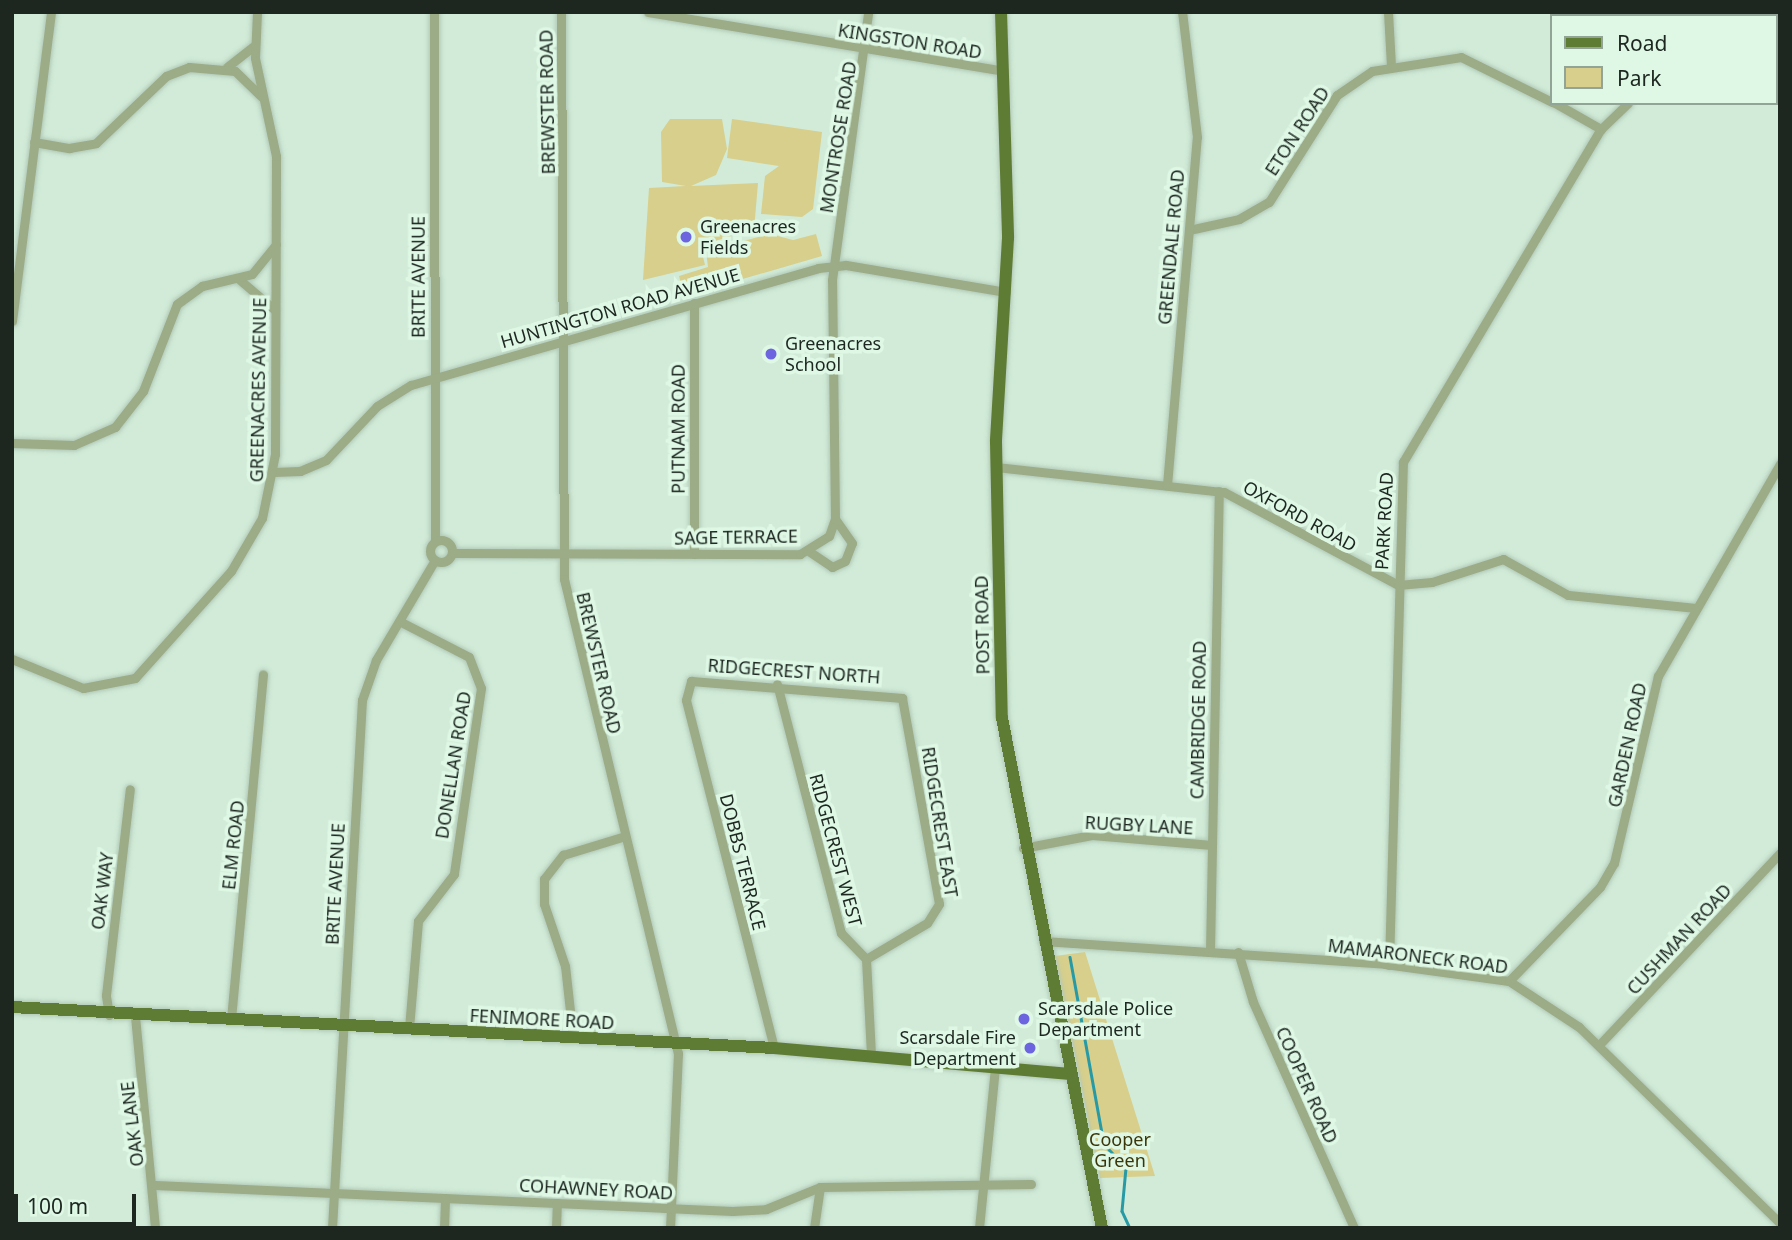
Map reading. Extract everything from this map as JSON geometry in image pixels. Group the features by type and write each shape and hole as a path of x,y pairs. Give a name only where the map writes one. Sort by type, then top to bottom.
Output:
{"main road":[{"name":"POST ROAD","path":"1002,12 1006,292 996,467 1002,718 1023,848 1102,1228"},
{"name":"FENIMORE ROAD","path":"12,1007 94,1015 342,1024 774,1048 1070,1074"}],"street":[{"path":"12,321 16,247 34,142 51,12"},
{"name":"GREENACRES AVENUE","path":"12,659 83,688 135,678 165,652 241,558 262,518 274,472 275,136 255,42 257,12"},
{"name":"BRITE AVENUE","path":"332,1228 362,700 376,660 401,622 435,560 430,553 435,541 434,12"},
{"name":"BREWSTER ROAD","path":"561,12 564,554 570,624 676,1043 670,1228"},
{"name":"KINGSTON ROAD","path":"648,12 701,17 867,51 1003,71"},
{"name":"MONTROSE ROAD","path":"834,267 867,51 868,12"},
{"name":"GREENDALE ROAD","path":"1167,485 1197,116 1181,12"},
{"path":"1388,12 1391,66"},
{"path":"34,142 88,147 174,71 225,67 248,56 255,42"},
{"name":"ETON ROAD","path":"1189,230 1239,219 1269,202 1337,95 1360,76 1391,66 1461,57 1550,102"},
{"path":"225,67 249,81 268,105"},
{"name":"ETON ROAD","path":"1557,105 1601,128"},
{"name":"PARK ROAD","path":"1389,965 1403,462 1601,128 1626,105"},
{"path":"12,443 74,445 115,427 143,391 177,304 202,286 240,280 261,266 276,244"},
{"path":"810,552 832,567 845,561 852,543 835,519 834,267"},
{"name":"HUNTINGTON ROAD AVENUE","path":"274,472 300,471 327,460 384,400 434,378 694,303 834,267 1006,292"},
{"path":"240,280 276,312"},
{"name":"PUTNAM ROAD","path":"694,303 694,554"},
{"name":"GARDEN ROAD","path":"1509,981 1600,887 1614,863 1654,690 1696,608 1780,464"},
{"name":"OXFORD ROAD","path":"996,467 1219,491 1398,585"},
{"name":"CAMBRIDGE ROAD","path":"1210,951 1219,491"},
{"name":"SAGE TERRACE","path":"452,553 810,552 829,536 835,519"},
{"path":"435,541 449,543 452,553 435,560"},
{"path":"1398,585 1432,582 1503,559 1568,595 1696,608"},
{"name":"DONELLAN ROAD","path":"401,622 468,657 481,688 454,874 418,921 409,1029"},
{"name":"ELM ROAD","path":"231,1019 263,674"},
{"name":"RIDGECREST NORTH","path":"687,684 777,684 900,695"},
{"name":"DOBBS TERRACE","path":"687,684 774,1048"},
{"name":"RIDGECREST WEST","path":"777,684 841,933 866,959"},
{"name":"RIDGECREST EAST","path":"866,959 927,923 939,904 900,695"},
{"name":"OAK WAY","path":"109,1015 106,996 130,789"},
{"name":"RUGBY LANE","path":"1023,848 1092,835 1212,845"},
{"path":"573,1038 565,966 542,885 563,855 625,836"},
{"name":"CUSHMAN ROAD","path":"1598,1045 1780,853"},
{"name":"MAMARONECK ROAD","path":"1043,941 1238,952 1389,965 1509,981 1553,1006 1598,1045 1780,1223"},
{"name":"COOPER ROAD","path":"1238,952 1253,1002 1354,1228"},
{"path":"866,959 871,1056"},
{"name":"OAK WAY","path":"94,1015 106,996"},
{"name":"OAK LANE","path":"135,1016 155,1185 155,1228"},
{"path":"979,1228 995,1068"},
{"name":"COHAWNEY ROAD","path":"155,1185 671,1209 766,1209 820,1187 1031,1184"},
{"path":"814,1228 820,1187"},
{"path":"444,1228 445,1198"},
{"path":"556,1228 557,1203"}],"green space":[{"name":"Greenacres Fields","path":"670,119 722,119 727,149 716,175 691,186 758,183 754,230 700,245 705,265 643,280 649,188 686,186 662,182 661,132"},
{"path":"732,119 822,132 813,209 802,217 761,214 765,176 779,166 727,158"},
{"path":"770,234 793,240 816,234 822,256 684,296 679,276 708,267 706,251"},
{"name":"Cooper Green","path":"1085,952 1155,1176 1100,1178 1055,956"}],"waterway":[{"path":"1070,957 1104,1144 1126,1168 1122,1211 1130,1228"}],"place":[{"name":"Greenacres Fields","path":"686,237"},
{"name":"Greenacres School","path":"771,354"},
{"name":"Scarsdale Police Department","path":"1024,1019"},
{"name":"Scarsdale Fire Department","path":"1030,1048"}]}
